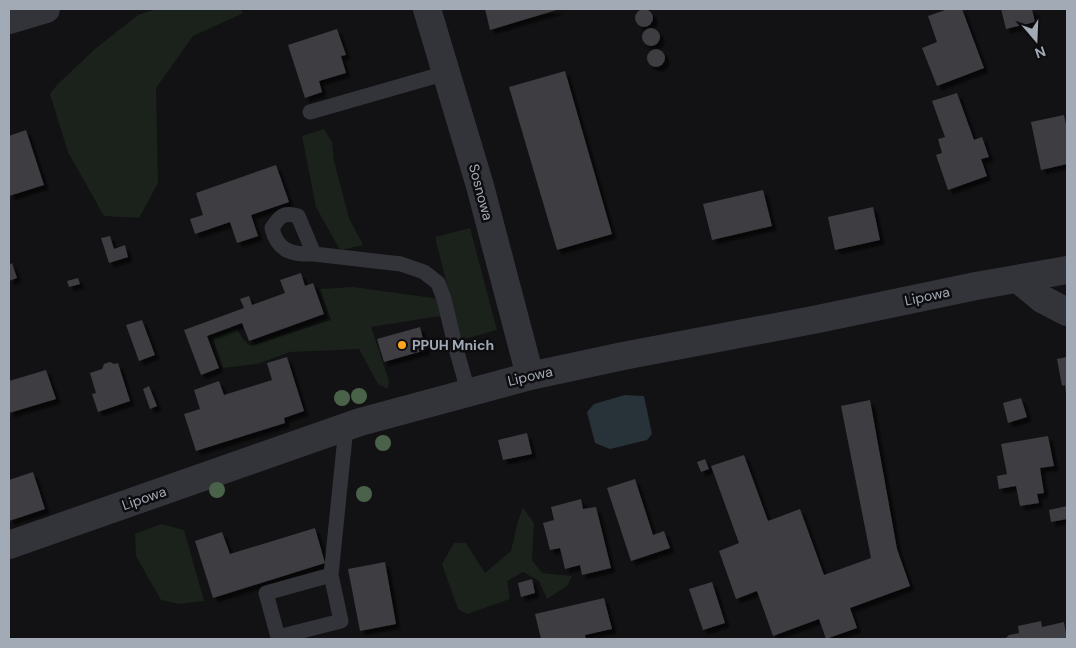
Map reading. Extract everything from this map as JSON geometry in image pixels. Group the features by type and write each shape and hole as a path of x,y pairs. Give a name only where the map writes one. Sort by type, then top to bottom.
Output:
{"street":[{"path":"9,20 46,9"},
{"name":"Sosnowa","path":"428,9 480,186 530,376"},
{"name":"Lipowa","path":"9,544 346,427 468,391 623,356 818,319 976,286 1067,270"},
{"path":"1018,279 1042,299 1067,312"}],"lane":[{"path":"310,112 446,73"},
{"path":"314,254 400,264 424,272 438,283 468,391"},
{"path":"331,575 266,593 278,637 341,621 331,575 346,427"}],"shaded area":[{"path":"156,9 241,9 243,13 193,36 156,88 158,183 139,218 104,216 68,152 50,94 95,49 138,15"},
{"path":"324,129 332,142 334,161 349,218 363,245 340,250 316,207 302,136"},
{"path":"470,228 497,330 461,340 435,237"},
{"path":"353,287 440,299 447,316 371,327 389,381 388,389 378,384 359,349 290,352 257,364 223,368 213,338 237,329 250,346 331,320 320,289"},
{"path":"625,395 644,396 652,434 647,440 610,449 595,443 587,412 594,404"},
{"path":"523,508 534,523 532,560 542,573 572,576 567,586 547,599 539,581 523,572 507,581 510,599 467,614 458,609 442,564 454,543 466,543 485,573 511,551"},
{"path":"161,524 184,530 204,601 179,604 161,600 136,556 135,534"}],"building":[{"path":"485,9 560,9 490,30"},
{"path":"644,9 650,12 653,18 650,24 644,27 638,24 635,18 638,12"},
{"path":"948,9 962,9 984,68 937,86 922,48 937,42 928,16"},
{"path":"1001,9 1032,9 1035,22 1006,29"},
{"path":"651,28 657,31 660,37 657,43 651,46 645,43 642,37 645,31"},
{"path":"337,29 346,55 341,56 346,73 319,81 322,92 305,98 288,45"},
{"path":"656,49 662,52 665,58 662,64 656,67 650,64 647,58 650,52"},
{"path":"565,71 612,234 557,250 509,87"},
{"path":"957,93 974,140 982,137 989,157 981,159 987,176 948,190 936,155 942,153 938,139 945,137 932,101"},
{"path":"1064,115 1067,130 1067,164 1041,170 1031,122"},
{"path":"26,130 44,185 9,196 9,136"},
{"path":"276,165 289,202 251,215 258,236 237,243 230,222 195,234 190,219 203,215 196,193"},
{"path":"763,190 772,226 712,240 703,204"},
{"path":"873,207 880,240 835,250 828,217"},
{"path":"110,236 114,249 125,245 128,257 109,263 101,238"},
{"path":"12,263 17,278 9,281 9,265"},
{"path":"301,273 305,286 313,283 324,314 249,341 242,323 207,336 219,368 201,375 184,330 244,308 240,299 249,296 252,305 285,293 280,280"},
{"path":"78,278 80,284 69,287 67,281"},
{"path":"142,320 155,355 139,361 126,325"},
{"name":"PPUH Mnich","path":"420,327 426,350 384,362 377,339"},
{"path":"287,357 304,411 284,418 285,423 196,451 184,414 200,409 194,390 219,381 224,395 272,380 267,363"},
{"path":"1067,357 1066,393 1065,385 1062,386 1057,359"},
{"path":"110,362 118,363 130,401 98,412 92,394 96,393 90,373 102,369 104,364"},
{"path":"46,370 56,399 9,413 9,381"},
{"path":"149,386 157,406 150,409 143,389"},
{"path":"1021,398 1027,417 1008,423 1003,403"},
{"path":"870,400 897,549 910,586 850,608 857,628 826,639 819,619 773,636 757,591 736,599 719,551 739,543 711,466 744,455 768,521 800,509 824,575 871,558 841,406"},
{"path":"527,433 532,454 503,460 498,440"},
{"path":"1048,436 1054,466 1040,468 1044,493 1037,494 1039,503 1020,506 1016,486 999,489 997,476 1007,474 1001,444"},
{"path":"705,459 709,469 701,472 697,462"},
{"path":"33,472 45,509 9,521 9,480"},
{"path":"635,479 653,535 664,531 670,548 631,561 607,488"},
{"path":"581,499 583,509 596,507 611,568 582,575 580,565 565,569 560,548 550,550 543,523 554,520 551,507"},
{"path":"1067,506 1067,519 1051,522 1049,510"},
{"path":"315,528 325,563 213,598 195,541 222,532 230,554"},
{"path":"385,562 396,624 360,631 348,569"},
{"path":"532,579 535,593 521,597 518,583"},
{"path":"712,582 725,623 703,630 689,589"},
{"path":"604,598 612,629 585,635 586,639 541,639 535,614"},
{"path":"1041,621 1042,627 1064,622 1067,639 1005,639 1009,635 1019,633 1018,626"}],"place":[{"name":"PPUH Mnich","path":"402,345"}]}
